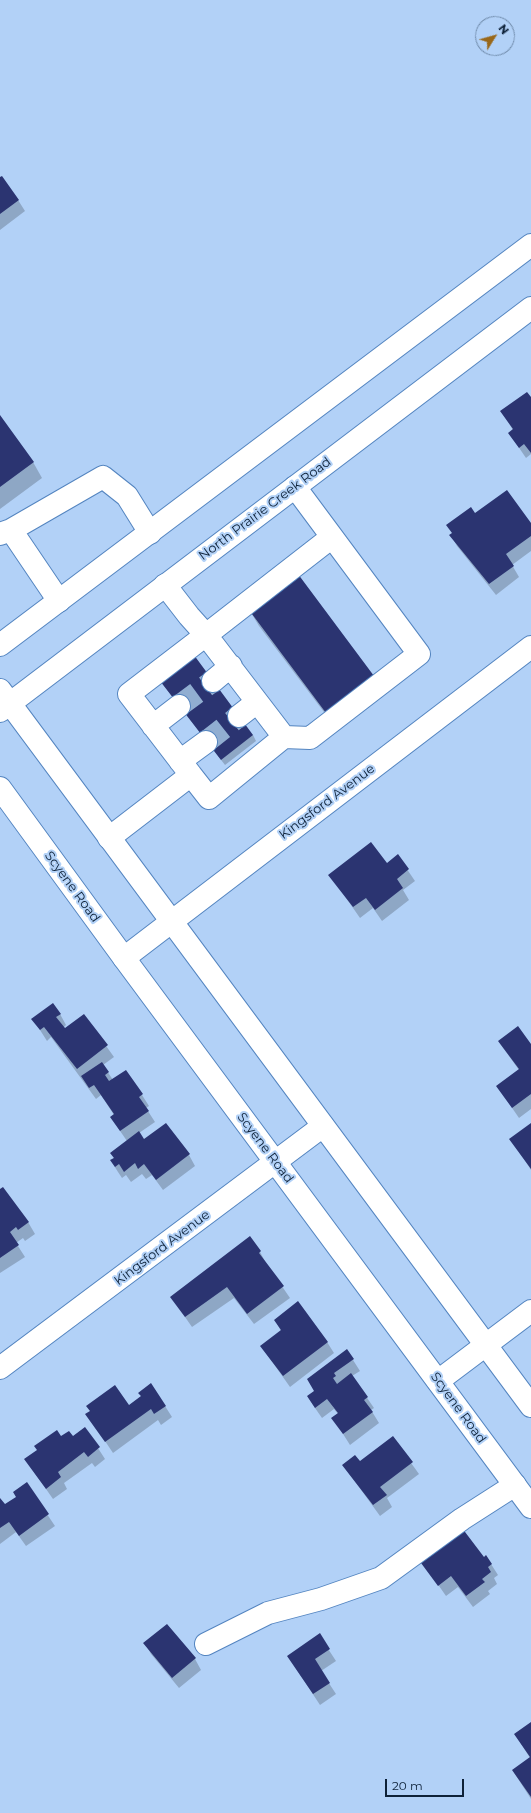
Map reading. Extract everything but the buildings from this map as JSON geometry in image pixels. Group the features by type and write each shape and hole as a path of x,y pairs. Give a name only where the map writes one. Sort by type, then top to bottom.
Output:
{"main road":[{"path":"0,645 531,245"},
{"name":"North Prairie Creek Road","path":"3,701 165,585 531,308"},
{"path":"59,601 5,532 103,477 127,496 150,533"},
{"path":"295,487 419,654 310,738 284,737 209,798 129,694 332,537"},
{"path":"165,585 189,616 206,634 284,737"},
{"name":"Kingsford Avenue","path":"124,958 531,647"},
{"path":"213,681 231,666"},
{"path":"3,701 109,838 531,1406"},
{"path":"239,716 257,702"},
{"path":"153,726 180,706"},
{"path":"109,838 185,768 206,742"},
{"name":"Scyene Road","path":"0,788 124,958 531,1507"},
{"name":"Kingsford Avenue","path":"0,1368 323,1126"},
{"path":"438,1381 531,1311"},
{"path":"206,1644 268,1613 320,1599 381,1578 462,1519 515,1485"}],"tunnel":[{"path":"179,706 213,681"},
{"path":"206,742 239,716"}]}
